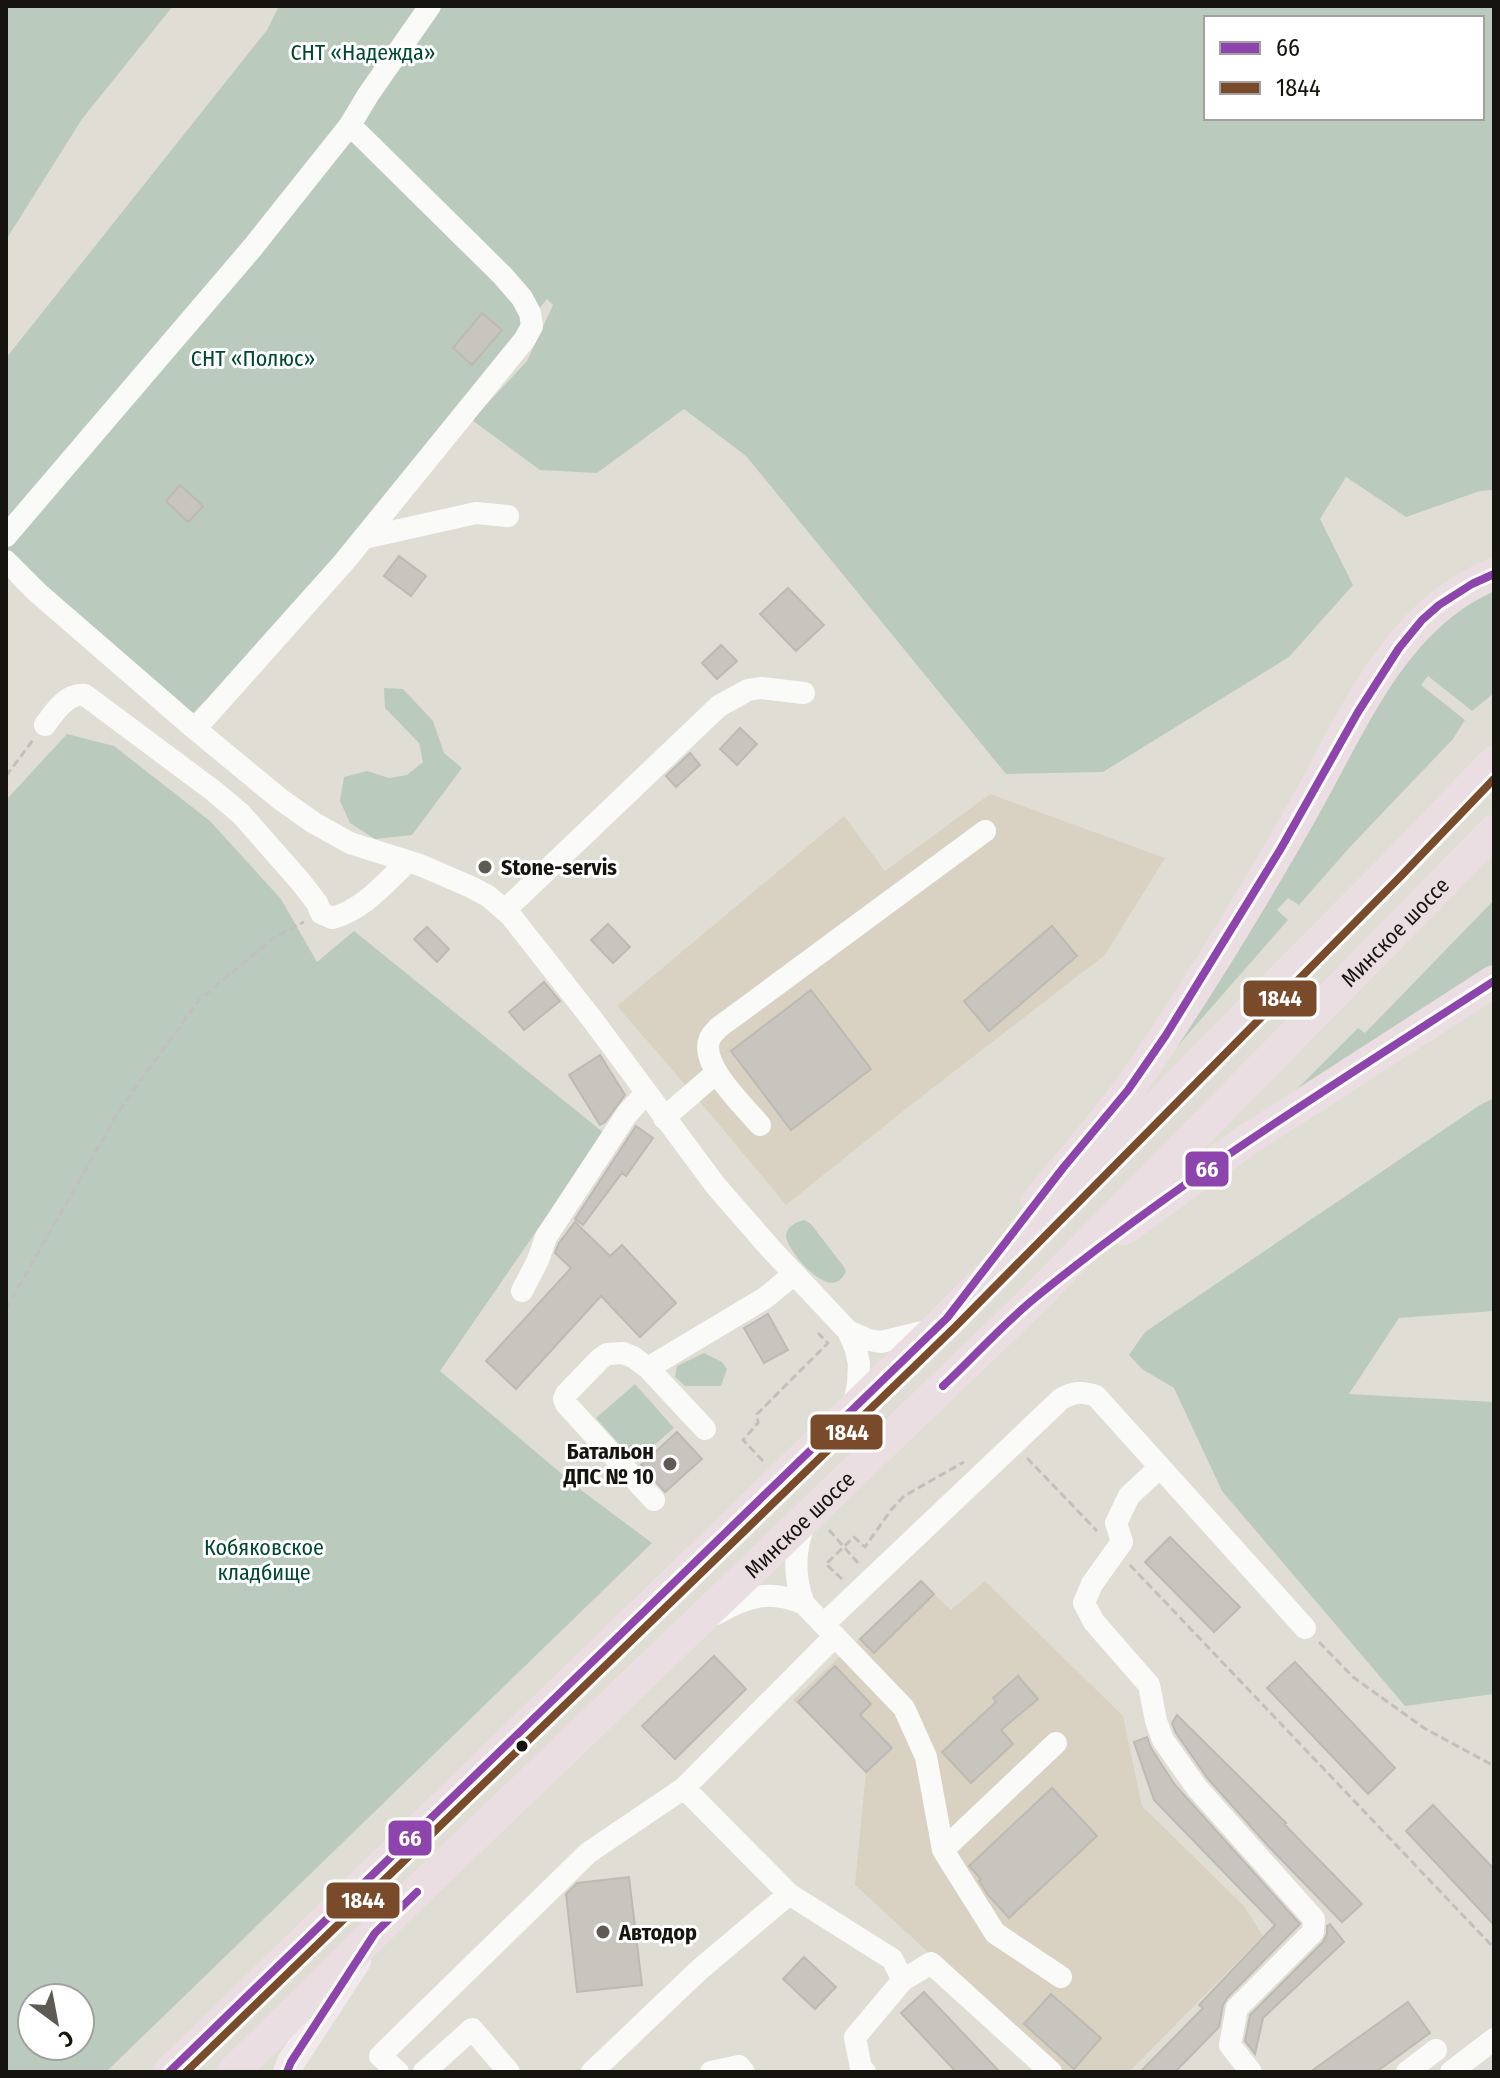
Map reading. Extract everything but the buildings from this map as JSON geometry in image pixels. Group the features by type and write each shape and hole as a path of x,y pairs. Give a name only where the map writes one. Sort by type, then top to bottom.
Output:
{"highway":[{"path":"941,1323 1128,1090 1166,1035 1399,648 1422,620 1446,599 1493,574"},
{"name":"Минское шоссе","path":"169,2072 941,1323 1494,762"},
{"name":"Минское шоссе","path":"233,2072 1033,1300 1494,831"},
{"path":"1033,1300 1135,1220 1244,1142 1494,981"}],"main road":[{"path":"287,2072 375,1933"}],"street":[{"path":"6,536 253,247 350,125 430,6"},
{"path":"195,729 364,538 498,374 532,326 530,313 522,298 503,276 350,125"},
{"path":"364,538 476,513 508,516"},
{"path":"6,561 38,593 195,729 314,823 350,843 420,865 471,887 505,910 716,1186 794,1274 857,1353 858,1385 852,1409"},
{"path":"505,910 719,706 748,690 761,688 804,693"},
{"path":"45,725 67,700 77,694 85,695 241,814 300,881 321,913 332,918 364,903 407,862"},
{"path":"760,1125 716,1073 708,1054 709,1039 718,1028 985,831"},
{"path":"664,1118 716,1073"},
{"path":"522,1291 546,1237 627,1114 646,1093"},
{"path":"648,1368 765,1298 794,1274"},
{"path":"839,1328 881,1342 941,1323"},
{"path":"654,1500 566,1404 566,1394 600,1359 607,1354 623,1353 648,1368 705,1429"},
{"path":"398,2072 380,2056 588,1853 684,1788 830,1630 1070,1393 1084,1392 1096,1396 1305,1628"},
{"path":"1160,1467 1129,1496 1116,1523 1122,1542 1092,1584 1084,1603 1094,1622 1149,1685 1163,1740 1197,1788 1314,1919 1313,1932 1237,2008 1230,2045 1251,2072"},
{"path":"804,1604 796,1566 800,1534 807,1518"},
{"path":"682,1638 717,1614 752,1597 784,1596 804,1604 904,1708 926,1757 943,1850 995,1933 1061,1977"},
{"path":"943,1850 1056,1743"},
{"path":"684,1788 789,1894 892,1959 903,1980"},
{"path":"592,2072 698,1971 789,1894"},
{"path":"865,2072 861,2068 855,2037 903,1980 931,1963 1051,2072"},
{"path":"424,2072 472,2029 509,2072"},
{"path":"1451,2072 1494,2039"},
{"path":"1407,2072 1436,2050"},
{"path":"711,2072 739,2066 744,2072"}],"path":[{"path":"6,776 45,725"},
{"path":"6,1309 120,1109 199,1000 276,936 321,913"},
{"path":"743,1440 758,1423 757,1414 828,1343 819,1334 839,1328"},
{"path":"1019,1450 1494,1948"},
{"path":"842,1579 826,1564 854,1537 865,1547 904,1496 968,1459"},
{"path":"1305,1628 1353,1677 1424,1728 1494,1766"}],"shaded area":[{"path":"990,794 1165,858 1105,955 786,1205 617,1006 844,816 885,871"},
{"path":"921,1581 951,1610 985,1581 1123,1716 1142,1806 1244,1906 1263,1936 1129,2072 1058,2072 855,1885 866,1772 793,1700"}],"green space":[{"path":"6,6 173,6 82,119 6,240"},
{"path":"279,6 1494,6 1494,490 1480,491 1406,517 1346,477 1320,519 1353,585 1289,657 1103,772 1006,774 746,456 684,409 597,473 540,470 472,420 527,361 553,305 547,299 368,524 266,640 193,713 6,578 6,358 267,30"},
{"path":"1494,587 1494,693 1472,711 1428,676 1421,685 1465,720 1453,739 1299,905 1288,898 1277,910 1288,920 1168,1057 1415,644"},
{"path":"384,688 403,689 433,721 444,753 462,768 412,835 375,839 350,823 340,801 344,777 367,771 389,778 407,775 423,762 419,743 385,708"},
{"name":"Кобяковское кладбище","path":"67,734 114,746 210,821 281,899 317,962 354,931 604,1133 440,1371 581,1490 652,1543 106,2072 6,2072 6,800"},
{"path":"1494,900 1494,968 1279,1107 1358,1028 1365,1033"},
{"path":"1494,1098 1494,1311 1399,1318 1349,1394 1494,1402 1494,1694 1405,1706 1222,1491 1174,1388 1142,1369 1129,1355 1145,1332"},
{"path":"805,1220 844,1267 846,1271 839,1281 830,1283 820,1279 792,1250 787,1241 788,1229"},
{"path":"704,1353 722,1362 727,1369 721,1386 685,1386 675,1377 677,1366"},
{"path":"635,1384 674,1428 635,1462 596,1418"}],"transit line":[{"name":"66","path":"169,2072 947,1318 1063,1168 1128,1090 1166,1035 1399,648 1439,605 1494,574"},
{"name":"1844","path":"186,2072 955,1327 1494,779"},
{"name":"66","path":"943,1386 1023,1308 1146,1213 1260,1133 1494,981"},
{"name":"66","path":"287,2072 375,1933 417,1892"}],"place":[{"name":"Stone-servis","path":"485,867"},
{"name":"Батальон ДПС № 10","path":"670,1464"},
{"name":"Автодор","path":"603,1932"}],"park label":[{"name":"СНТ «Надежда»","path":"363,52"},
{"name":"СНТ «Полюс»","path":"253,358"}]}
